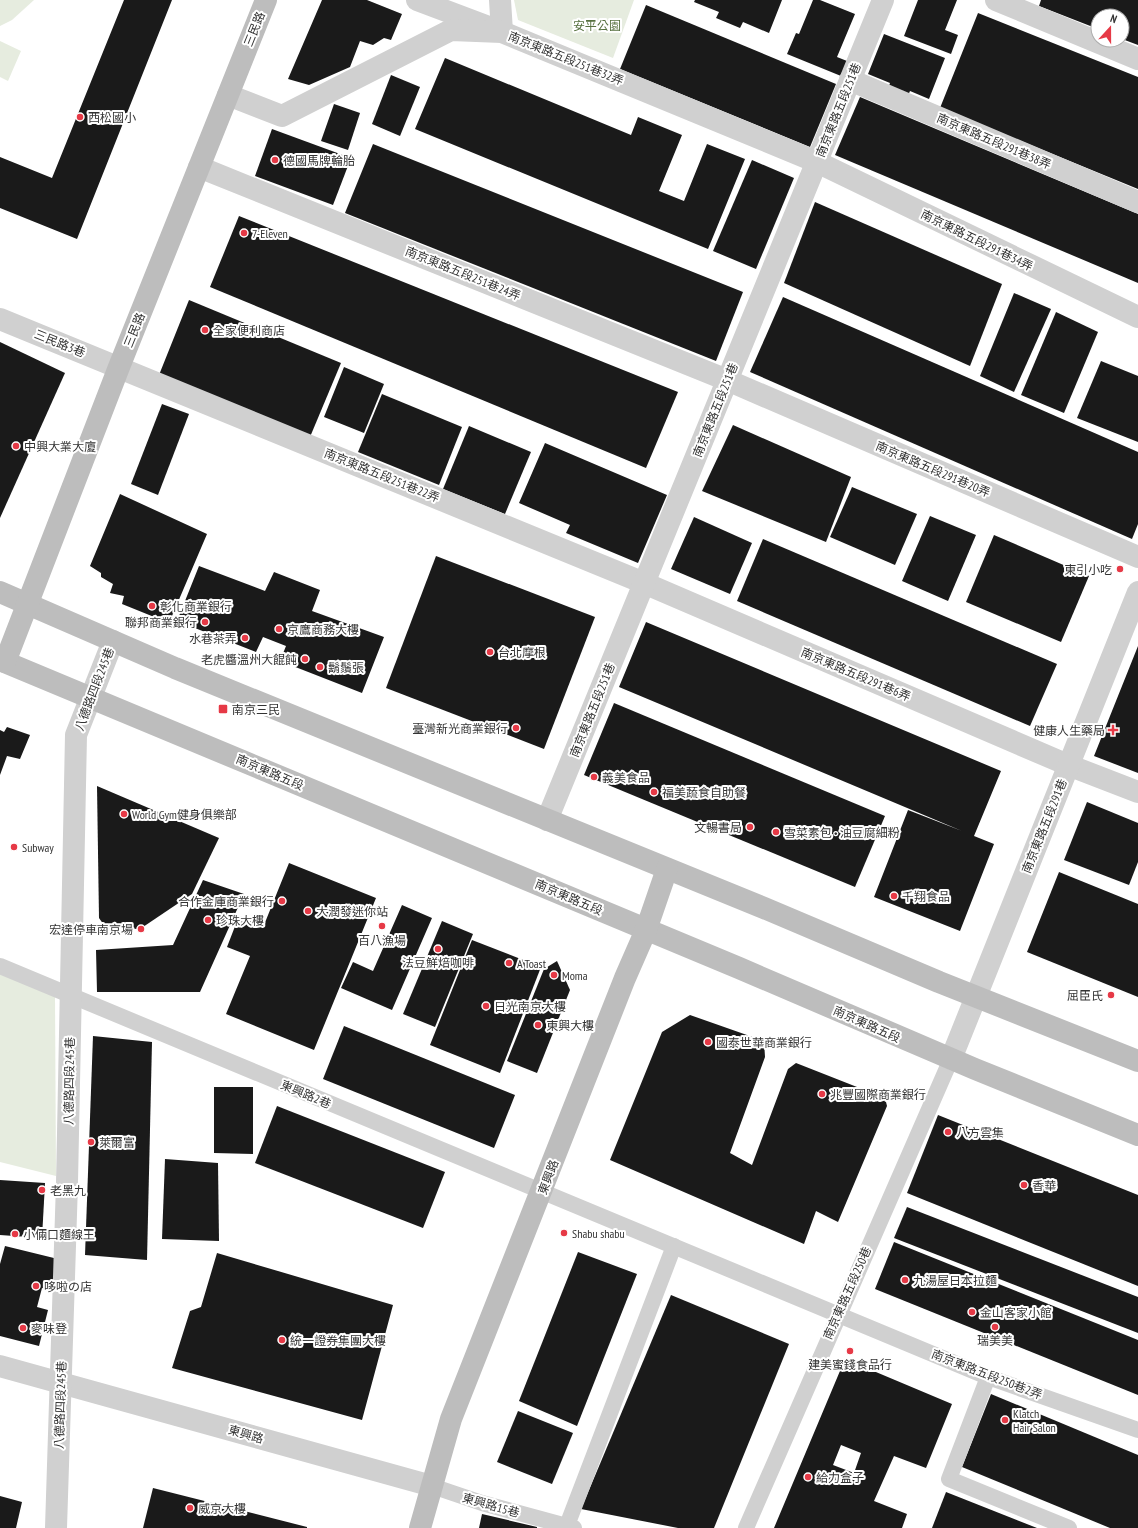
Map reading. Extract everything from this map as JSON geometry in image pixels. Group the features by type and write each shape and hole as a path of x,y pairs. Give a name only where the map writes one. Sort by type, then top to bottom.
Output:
{"main road":[{"name":"三民路","path":"3,661 28,604 119,367 266,0"},
{"path":"0,592 113,641 764,908 939,982 1138,1061"},
{"name":"南京東路五段","path":"3,661 739,968 951,1059 1138,1135"},
{"name":"東興路","path":"420,1528 451,1419 543,1190 625,978 646,930 667,869"}],"street":[{"path":"417,0 502,32 500,0"},
{"name":"南京東路五段251巷","path":"547,820 883,0"},
{"path":"996,0 1138,59"},
{"name":"南京東路五段251巷32弄","path":"228,95 282,116 451,30 502,32 817,162"},
{"name":"南京東路五段291巷38弄","path":"850,80 1138,202"},
{"name":"南京東路五段291巷34弄","path":"817,162 1138,317"},
{"name":"南京東路五段251巷24弄","path":"199,167 727,380"},
{"name":"三民路3巷","path":"0,319 119,367"},
{"name":"南京東路五段251巷22弄","path":"119,367 644,583"},
{"name":"南京東路五段291巷20弄","path":"727,380 1138,557"},
{"name":"南京東路五段291巷6弄","path":"644,583 1068,765 1138,792"},
{"name":"南京東路五段291巷","path":"951,1059 1138,592"},
{"name":"八德路四段245巷","path":"56,1528 67,1183 76,735 90,696 113,641"},
{"name":"東興路","path":"0,1366 432,1486"}],"lane":[{"name":"東興路2巷","path":"0,966 485,1168 543,1190 674,1246"},
{"name":"南京東路五段250巷","path":"746,1528 838,1314 951,1059"},
{"name":"南京東路五段250巷2弄","path":"674,1246 988,1376 1138,1430"},
{"path":"569,1528 674,1246"},
{"path":"988,1376 948,1478 1069,1528"},
{"name":"東興路15巷","path":"432,1486 569,1528"}],"green space":[{"path":"0,0 34,0 12,20 0,26"},
{"name":"安平公園","path":"514,0 634,0 613,58 518,20"},
{"path":"0,41 21,51 8,81 0,77"},
{"path":"0,974 55,996 56,1176 0,1162"}],"building":[{"path":"124,0 172,0 77,239 0,208 0,157 52,178"},
{"path":"322,0 367,0 402,14 391,40 384,38 373,45 360,41 350,67 309,85 288,79"},
{"path":"695,0 782,0 769,33 743,22 740,28 716,18 719,12 694,2"},
{"path":"813,0 820,0 855,14 837,57 847,61 841,76 787,54 796,33 799,34"},
{"path":"918,0 957,0 945,30 958,35 951,54 904,36"},
{"path":"1041,0 1138,0 1138,45 1130,42 1130,8 1090,8 1090,26 1039,6"},
{"path":"646,5 836,84 810,147 620,69"},
{"path":"978,13 1138,77 1138,189 940,108"},
{"path":"884,34 945,58 929,99 910,91 907,98 887,91 890,83 868,74"},
{"path":"445,58 631,135 638,117 682,135 659,191 684,201 707,144 745,159 708,249 415,129"},
{"path":"391,75 420,87 400,136 372,124"},
{"path":"860,97 1138,214 1138,283 835,155"},
{"path":"334,104 360,113 348,150 321,141"},
{"path":"272,129 351,158 333,205 255,176"},
{"path":"373,144 743,292 716,361 345,213"},
{"path":"752,160 794,178 756,269 713,251"},
{"path":"815,202 1002,284 970,366 784,283"},
{"path":"239,216 678,392 646,468 210,287"},
{"path":"1014,293 1051,309 1014,392 980,376"},
{"path":"783,297 1138,452 1138,524 1132,539 750,372"},
{"path":"189,300 341,363 310,437 159,375"},
{"path":"1056,312 1098,332 1064,413 1021,395"},
{"name":"中興大業大廈","path":"0,342 65,373 0,518"},
{"path":"1101,361 1138,376 1138,442 1077,418"},
{"path":"344,367 384,384 364,433 324,417"},
{"path":"382,394 462,427 439,485 358,452"},
{"path":"162,404 189,414 158,495 131,484"},
{"path":"733,425 851,477 826,542 702,491"},
{"path":"469,426 531,452 505,514 443,489"},
{"path":"545,443 667,495 638,563 566,533 570,525 519,503"},
{"path":"852,487 917,514 895,565 830,537"},
{"path":"120,494 207,534 169,623 122,604 124,596 110,593 113,584 101,577 101,573 90,566"},
{"path":"930,516 976,535 948,601 902,581"},
{"path":"694,517 752,543 730,594 671,569"},
{"path":"994,535 1089,576 1061,642 966,602"},
{"path":"763,539 1057,664 1030,726 737,601"},
{"name":"台北摩根","path":"436,556 595,617 544,749 386,688"},
{"name":"京鷹商務大樓","path":"199,566 265,591 274,572 320,590 312,611 384,637 362,693 280,661 286,646 263,637 256,652 177,621"},
{"path":"646,622 1001,771 974,836 994,844 960,931 874,897 908,810 962,831 619,687"},
{"path":"1138,646 1138,773 1094,756"},
{"path":"614,703 885,816 855,887 584,775"},
{"path":"7,727 30,735 20,759 7,756 0,775 0,730 4,732"},
{"path":"97,786 219,838 192,894 140,929 106,928 99,918"},
{"path":"1087,802 1138,823 1138,862 1129,885 1064,860"},
{"path":"289,863 376,898 314,1050 226,1014 250,956 227,947 239,916 264,925"},
{"path":"1059,872 1138,904 1138,997 1027,952"},
{"name":"珍珠大樓","path":"203,880 244,894 200,992 97,992 96,950 173,945"},
{"path":"402,905 432,918 392,1010 341,988 353,962 373,971"},
{"path":"442,921 473,934 435,1027 403,1014"},
{"name":"日光南京大樓","path":"472,940 541,967 500,1073 430,1045"},
{"name":"東興大樓","path":"557,961 570,990 537,1073 507,1061 544,969"},
{"path":"690,1015 764,1041 765,1057 730,1153 752,1165 788,1069 796,1063 885,1098 887,1106 838,1222 816,1211 804,1244 610,1160 662,1032"},
{"path":"344,1026 515,1095 494,1148 323,1079"},
{"path":"93,1036 152,1042 147,1260 85,1255"},
{"path":"214,1087 253,1087 253,1154 214,1153"},
{"path":"277,1106 445,1172 423,1228 255,1163"},
{"path":"938,1115 1138,1195 1138,1286 907,1193"},
{"path":"165,1159 218,1163 219,1241 162,1239"},
{"path":"0,1180 45,1183 42,1238 0,1235"},
{"path":"907,1207 1138,1297 1138,1333 894,1238"},
{"path":"894,1242 1138,1340 1138,1395 875,1289"},
{"path":"5,1246 58,1259 51,1290 42,1288 37,1307 48,1310 39,1346 0,1336 0,1264"},
{"path":"578,1252 637,1274 577,1426 519,1401"},
{"name":"統一證券集團大樓","path":"217,1253 393,1305 362,1420 172,1368 190,1311 201,1307"},
{"path":"671,1295 789,1344 714,1528 678,1528 581,1509"},
{"path":"845,1359 952,1404 926,1468 894,1456 874,1501 907,1514 902,1528 774,1528","holes":["841,1445 861,1453 854,1473 833,1465"]},
{"path":"991,1394 1138,1455 1138,1528 1110,1528 962,1467"},
{"path":"518,1411 573,1433 552,1484 497,1462"},
{"name":"威京大樓","path":"153,1488 307,1527 307,1528 143,1528"},
{"path":"946,1492 1037,1528 932,1528"},
{"path":"0,1496 22,1502 16,1528 0,1528"},
{"path":"482,1514 537,1527 537,1528 479,1528"}],"place":[{"name":"西松國小","path":"80,117"},
{"name":"德國馬牌輪胎","path":"275,160"},
{"name":"7-Eleven","path":"244,233"},
{"name":"全家便利商店","path":"205,330"},
{"name":"中興大業大廈","path":"16,446"},
{"name":"東引小吃","path":"1120,569"},
{"name":"彰化商業銀行","path":"152,606"},
{"name":"聯邦商業銀行","path":"205,622"},
{"name":"京鷹商務大樓","path":"279,629"},
{"name":"水巷茶弄","path":"245,638"},
{"name":"台北摩根","path":"490,652"},
{"name":"老虎醬溫州大餛飩","path":"305,659"},
{"name":"鬍鬚張","path":"320,667"},
{"name":"南京三民","path":"223,709"},
{"name":"臺灣新光商業銀行","path":"516,728"},
{"name":"健康人生藥局","path":"1113,730"},
{"name":"義美食品","path":"594,777"},
{"name":"福美蔬食自助餐","path":"654,792"},
{"name":"World Gym健身俱樂部","path":"124,814"},
{"name":"文暢書局","path":"750,827"},
{"name":"雪菜素包 · 油豆腐細粉","path":"776,832"},
{"name":"Subway","path":"14,847"},
{"name":"千翔食品","path":"894,896"},
{"name":"合作金庫商業銀行","path":"282,901"},
{"name":"大潤發迷你站","path":"308,911"},
{"name":"珍珠大樓","path":"208,920"},
{"name":"百八漁場","path":"382,926"},
{"name":"宏達停車南京場","path":"141,929"},
{"name":"法豆鮮焙咖啡","path":"438,949"},
{"name":"A Toast","path":"509,963"},
{"name":"Moma","path":"554,975"},
{"name":"屈臣氏","path":"1111,995"},
{"name":"日光南京大樓","path":"486,1006"},
{"name":"東興大樓","path":"538,1025"},
{"name":"國泰世華商業銀行","path":"708,1042"},
{"name":"兆豐國際商業銀行","path":"822,1094"},
{"name":"八方雲集","path":"948,1132"},
{"name":"萊爾富","path":"91,1142"},
{"name":"香華","path":"1024,1185"},
{"name":"老黑九","path":"42,1190"},
{"name":"Shabu shabu","path":"564,1233"},
{"name":"小倆口麵線王","path":"15,1234"},
{"name":"九湯屋日本拉麵","path":"905,1280"},
{"name":"哆啦の店","path":"36,1286"},
{"name":"金山客家小館","path":"972,1312"},
{"name":"瑞美美","path":"995,1327"},
{"name":"麥味登","path":"23,1328"},
{"name":"統一證券集團大樓","path":"282,1340"},
{"name":"建美蜜錢食品行","path":"850,1351"},
{"name":"Klatch Hair Salon","path":"1005,1420"},
{"name":"給力盒子","path":"808,1477"},
{"name":"威京大樓","path":"190,1508"}]}
